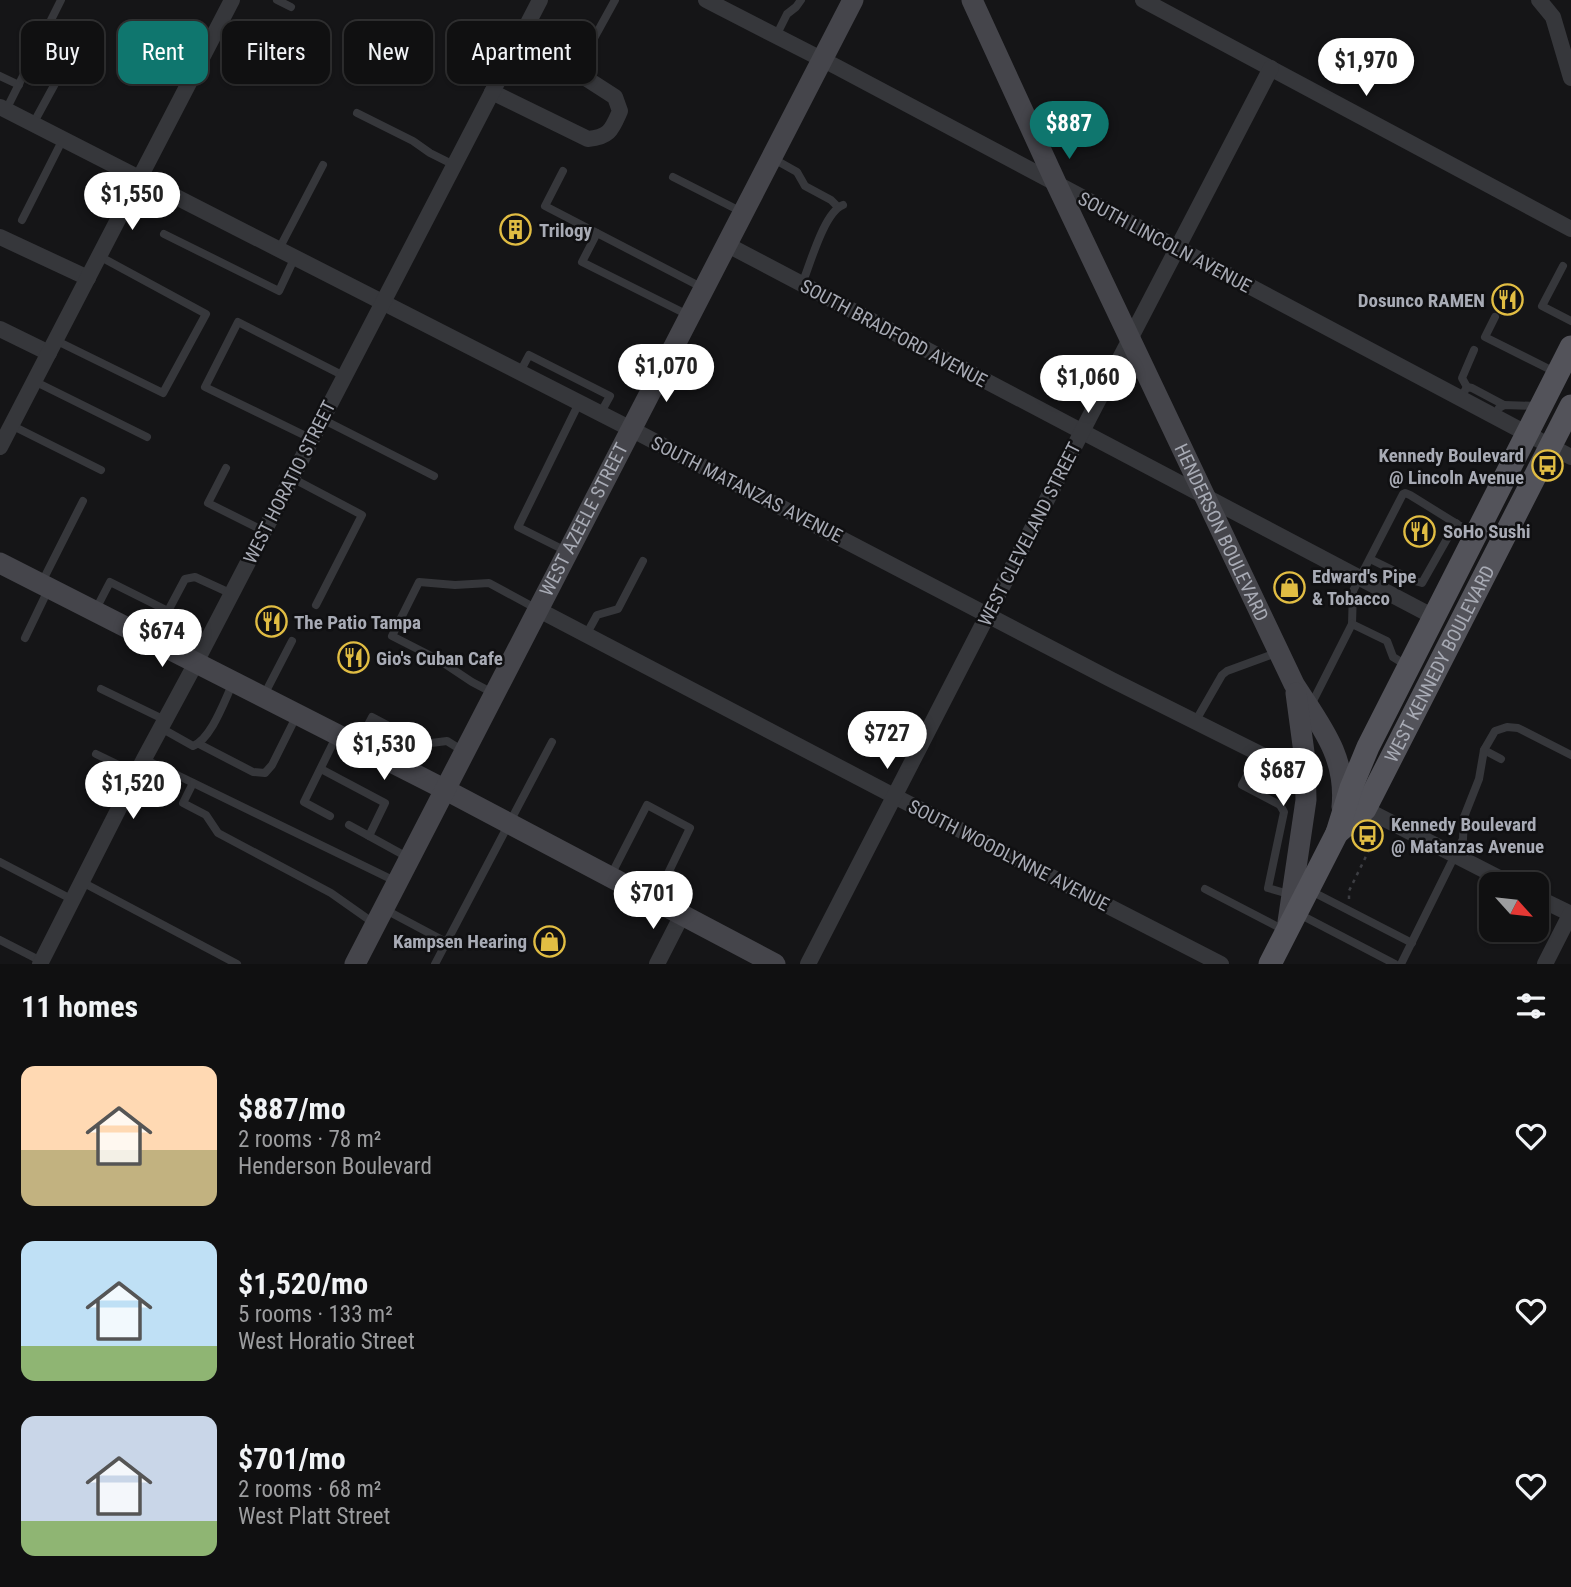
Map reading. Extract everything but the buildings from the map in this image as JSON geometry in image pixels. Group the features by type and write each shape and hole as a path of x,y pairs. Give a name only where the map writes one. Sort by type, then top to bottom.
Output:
{"main road":[{"name":"WEST AZEELE STREET","path":"355,964 629,428 853,0"},
{"name":"HENDERSON BOULEVARD","path":"972,0 1129,339 1294,684 1326,734 1340,764 1343,804 1337,833"},
{"name":"WEST KENNEDY BOULEVARD","path":"1270,964 1296,907 1337,833 1368,747 1541,406 1560,357"},
{"name":"WEST KENNEDY BOULEVARD","path":"1370,819 1550,446 1568,418"},
{"path":"0,563 444,789 764,961"},
{"name":"HENDERSON BOULEVARD","path":"1294,684 1306,777 1296,907"},
{"path":"1337,833 1370,819"}],"street":[{"path":"0,447 232,0"},
{"name":"WEST HORATIO STREET","path":"529,21 540,0"},
{"name":"SOUTH LINCOLN AVENUE","path":"706,0 1177,249 1466,391 1497,410 1527,434 1571,457"},
{"path":"1143,0 1571,229"},
{"path":"1539,0 1553,8 1571,78"},
{"name":"WEST CLEVELAND STREET","path":"808,964 1270,68"},
{"name":"WEST HORATIO STREET","path":"41,962 496,84"},
{"path":"492,92 588,139 602,138 611,130 620,111 615,97 595,84"},
{"name":"SOUTH MATANZAS AVENUE","path":"3,109 1306,777"},
{"path":"0,237 88,278"},
{"name":"SOUTH BRADFORD AVENUE","path":"726,244 1434,617"},
{"path":"0,329 52,347"},
{"name":"SOUTH WOODLYNNE AVENUE","path":"537,609 1221,964"},
{"path":"1370,819 1488,872"},
{"path":"1545,964 1571,914 1549,903"},
{"path":"657,964 682,915"}],"lane":[{"path":"51,21 61,0"},
{"path":"276,0 291,7"},
{"path":"596,35 615,0"},
{"path":"776,36 786,14 801,0"},
{"path":"0,76 19,85"},
{"path":"3,109 21,81"},
{"path":"33,124 55,84"},
{"path":"357,113 454,165"},
{"path":"22,220 63,139"},
{"path":"772,158 797,172 805,186 840,206 831,215 811,257 802,284"},
{"path":"279,249 323,165"},
{"path":"563,171 545,206 703,288"},
{"path":"673,177 743,212"},
{"path":"597,233 582,262 688,315"},
{"path":"164,234 279,290 295,257"},
{"path":"52,347 163,393 206,314 99,256"},
{"path":"1563,266 1542,306 1571,321"},
{"path":"1495,317 1485,337 1560,357"},
{"path":"312,439 205,387 239,322 344,376"},
{"path":"1466,391 1462,378 1474,350"},
{"path":"520,372 529,355 610,396 600,414"},
{"path":"34,381 147,437"},
{"path":"566,551 518,527 579,403"},
{"path":"1497,410 1541,406"},
{"path":"322,419 434,477"},
{"path":"11,425 101,470"},
{"path":"226,468 208,503 264,531"},
{"path":"292,478 362,515 316,605"},
{"path":"1309,707 1352,624 1353,591 1403,494 1476,535"},
{"path":"25,638 83,500"},
{"path":"1370,559 1422,583 1455,523"},
{"path":"586,635 597,615 618,609 643,561"},
{"path":"95,611 110,582 168,611 185,579 195,577 232,594"},
{"path":"494,693 439,660 391,636 413,593 419,582 455,585 489,583 537,609"},
{"path":"1352,624 1387,641 1393,657 1409,666"},
{"path":"263,697 292,642"},
{"path":"1195,722 1222,675 1279,652"},
{"path":"102,689 163,724 193,746 206,736 234,682"},
{"path":"199,744 253,772 265,773 281,749 298,714"},
{"path":"358,745 372,717 423,744"},
{"path":"1401,964 1463,839 1464,817 1479,779 1484,750 1495,731 1507,727 1518,728 1571,755"},
{"path":"330,816 304,802 338,734"},
{"path":"404,769 414,752 423,744 447,741 463,751"},
{"path":"435,964 552,743"},
{"path":"1484,750 1501,759"},
{"path":"1259,753 1242,785 1280,805 1284,812 1268,888 1395,964"},
{"path":"96,754 193,783 397,882"},
{"path":"321,769 385,803 369,836"},
{"path":"193,783 183,803 206,815 218,833 379,916 446,942"},
{"path":"610,877 647,805 690,828 654,901"},
{"path":"349,825 409,858"},
{"path":"0,862 73,900"},
{"path":"82,882 237,964"},
{"path":"1205,889 1296,907 1345,908 1412,943"},
{"path":"0,940 41,962"}],"path":[{"path":"1345,908 1349,891 1378,835 1370,819"}],"place":[{"name":"Trilogy","path":"516,230"},
{"name":"Dosunco RAMEN","path":"1508,300"},
{"name":"Kennedy Boulevard @ Lincoln Avenue","path":"1547,466"},
{"name":"SoHo Sushi","path":"1420,531"},
{"name":"Edward's Pipe & Tobacco","path":"1289,587"},
{"name":"The Patio Tampa","path":"271,622"},
{"name":"Gio's Cuban Cafe","path":"353,658"},
{"name":"Kennedy Boulevard @ Matanzas Avenue","path":"1368,835"},
{"name":"Kampsen Hearing","path":"550,941"}]}
